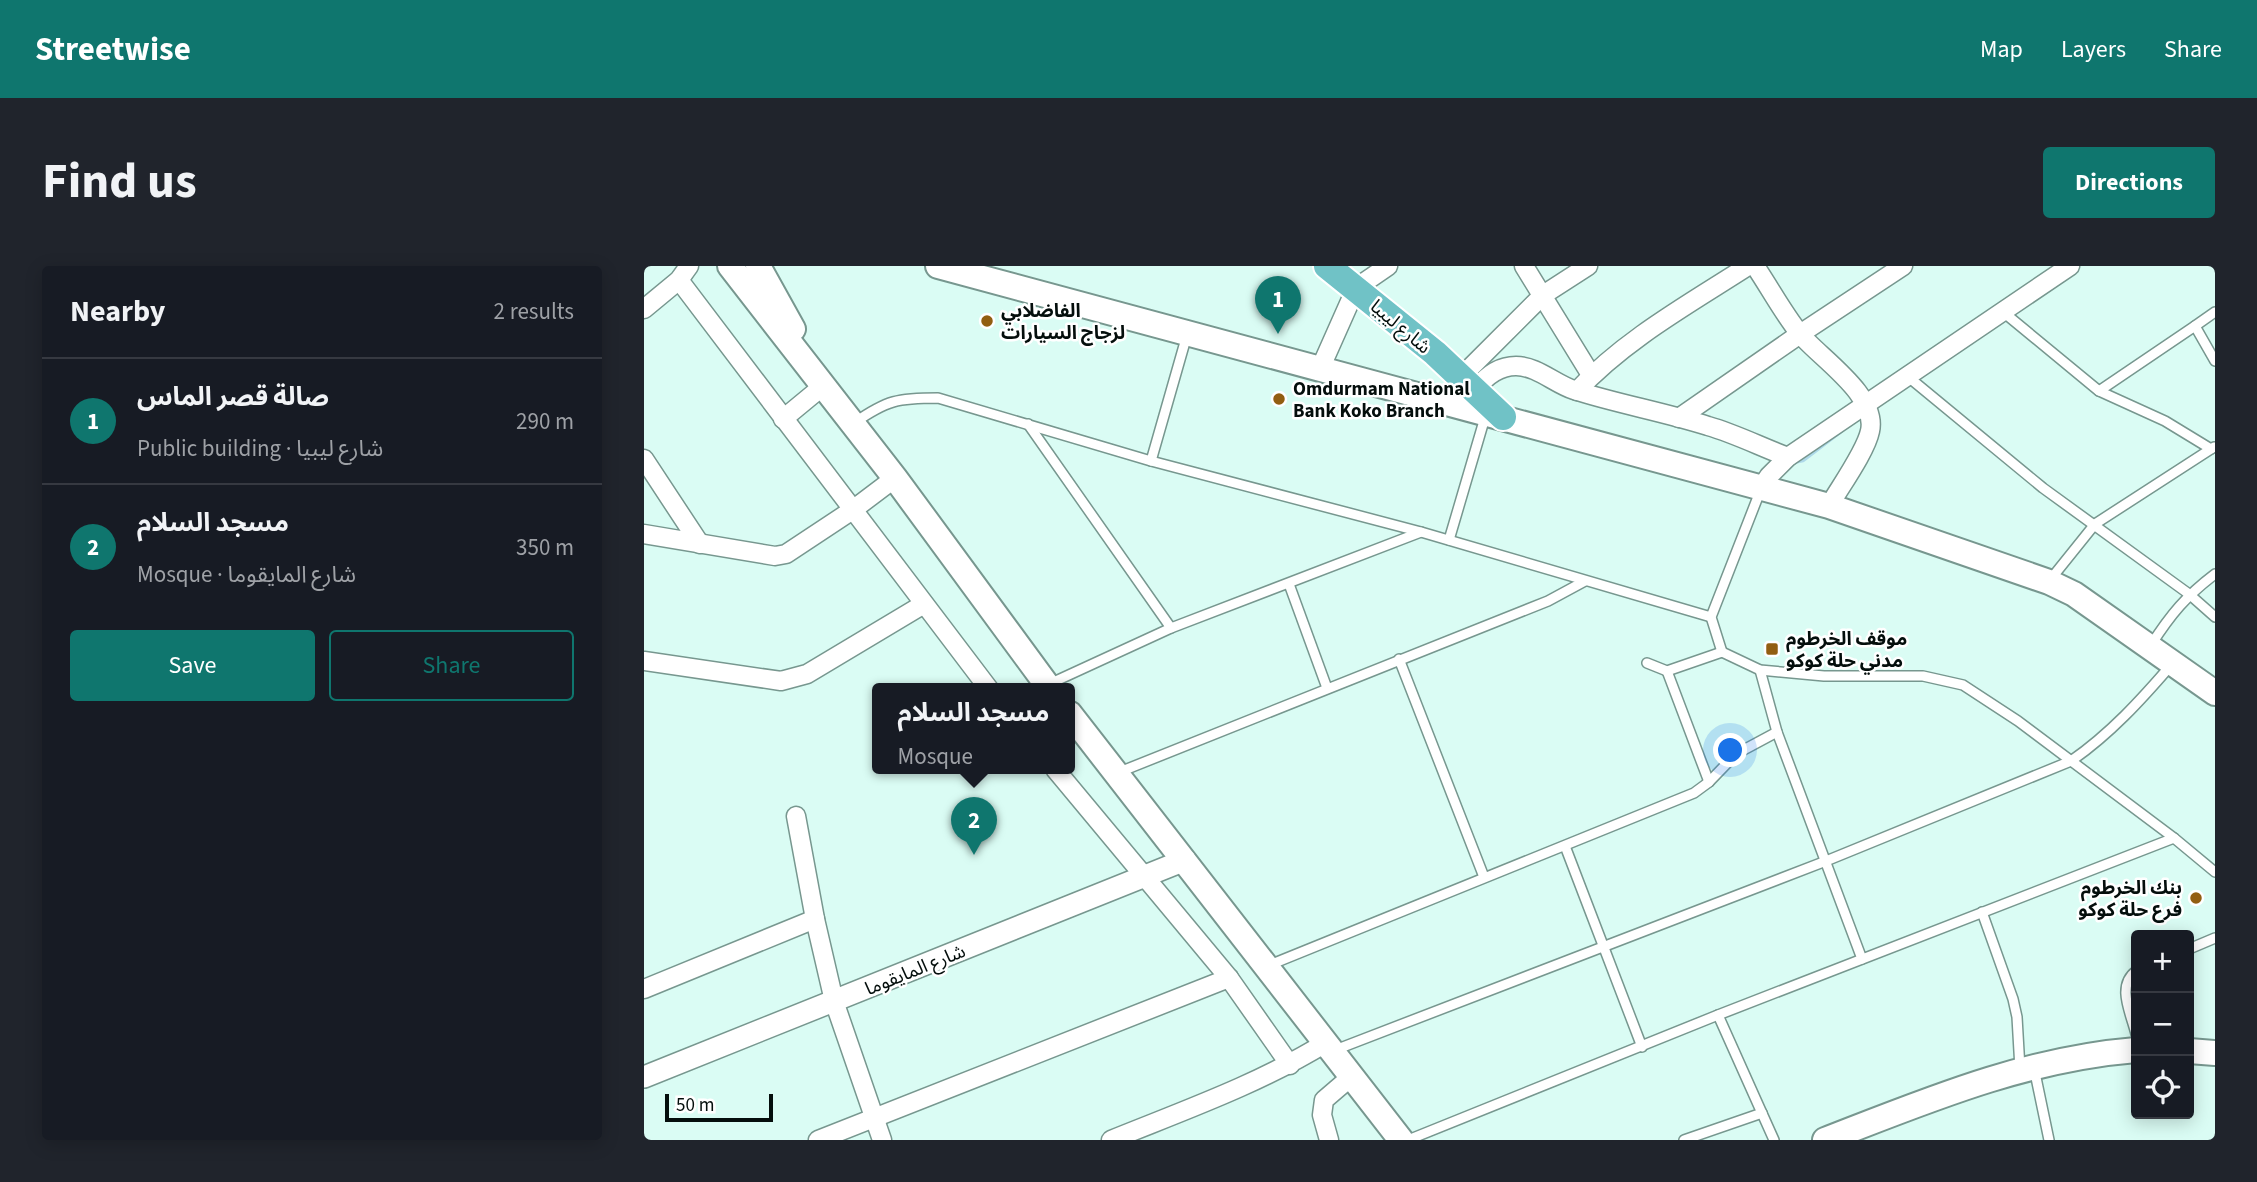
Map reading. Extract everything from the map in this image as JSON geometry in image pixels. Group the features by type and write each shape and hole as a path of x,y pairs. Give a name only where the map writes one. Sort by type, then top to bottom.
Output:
{"main road":[{"path":"730,266 895,478 1045,683"},
{"path":"758,266 790,321 816,377"},
{"path":"938,266 1320,369 1482,399 1761,488 1829,506 2049,582 2074,594 2215,693"},
{"name":"شارع ليبيا","path":"1327,266 1356,288 1482,399"},
{"path":"1075,720 1401,1140"},
{"path":"1825,1140 1944,1094 2027,1068 2096,1054 2131,1050"},
{"path":"2194,1051 2215,1052"}],"street":[{"path":"1320,369 1356,288 1388,266"},
{"path":"1524,266 1591,376"},
{"path":"1482,399 1543,295 1588,266"},
{"path":"1577,391 1591,376 1660,323 1748,266"},
{"path":"1755,266 1800,334 1839,372 1866,404 1870,414 1871,430 1829,506"},
{"path":"1679,418 1903,266"},
{"path":"1761,488 1787,457 2070,266"},
{"path":"644,309 684,273 783,419 984,683"},
{"path":"1482,399 1485,378 1499,369 1516,366 1531,368 1559,385 1730,432 1787,457"},
{"path":"783,419 816,377"},
{"path":"644,459 701,544"},
{"path":"644,534 775,556 786,554 895,478"},
{"path":"644,661 781,681 807,674 924,604"},
{"path":"1059,774 1229,978 1290,1065"},
{"path":"796,816 815,919 834,1001 882,1140"},
{"name":"شارع المايقوما","path":"644,1077 1185,860"},
{"path":"644,989 815,919"},
{"path":"818,1140 1229,978"},
{"path":"1111,1140 1256,1082 1330,1047"},
{"path":"1329,1140 1322,1115 1324,1100 1352,1076"}],"lane":[{"path":"2002,311 2099,391 2165,421 2213,447 2095,524 2049,582"},
{"path":"2099,391 2215,312"},
{"path":"2195,326 2215,361"},
{"path":"1151,461 1188,333"},
{"path":"1906,375 2043,488 2189,594 2215,617"},
{"path":"853,424 879,405 906,398 938,398 1151,461 1422,532 1711,617"},
{"path":"1449,540 1482,399"},
{"path":"1028,425 1171,628"},
{"path":"1722,652 1711,617 1761,488"},
{"path":"1056,683 1171,628 1422,532"},
{"path":"2150,647 2167,620 2189,594 2215,574"},
{"path":"1117,773 1548,601 1585,581"},
{"path":"1289,584 1327,688"},
{"path":"1647,663 1667,671 1722,652 1760,670 1824,676 1923,676 1963,685 2018,721 2215,872"},
{"path":"1399,659 1484,877"},
{"path":"1330,1047 1826,861 2071,761 2098,742 2138,703 2173,663"},
{"path":"1760,670 1777,732 1862,959"},
{"path":"1667,671 1709,782"},
{"path":"1268,966 1694,793 1709,782 1736,754 1777,732"},
{"path":"1408,1140 1718,1015 2174,838"},
{"path":"1565,846 1642,1047"},
{"path":"1982,912 2013,999 2027,1068 2049,1140"},
{"path":"2194,947 2215,939"},
{"path":"2131,976 2126,981 2125,990 2131,1014"},
{"path":"1718,1015 1774,1140"},
{"path":"1684,1140 1762,1113"}],"waterway":[{"path":"1793,462 1803,460 1841,431"}],"place":[{"name":"الفاضلابي لزجاج السيارات","path":"987,321"},
{"name":"صالة قصر الماس","path":"1278,334"},
{"name":"Omdurmam National Bank Koko Branch","path":"1279,399"},
{"name":"موقف الخرطوم مدني حلة كوكو","path":"1772,649"},
{"name":"مسجد السلام","path":"974,855"},
{"name":"بنك الخرطوم فرع حلة كوكو","path":"2196,898"}]}
